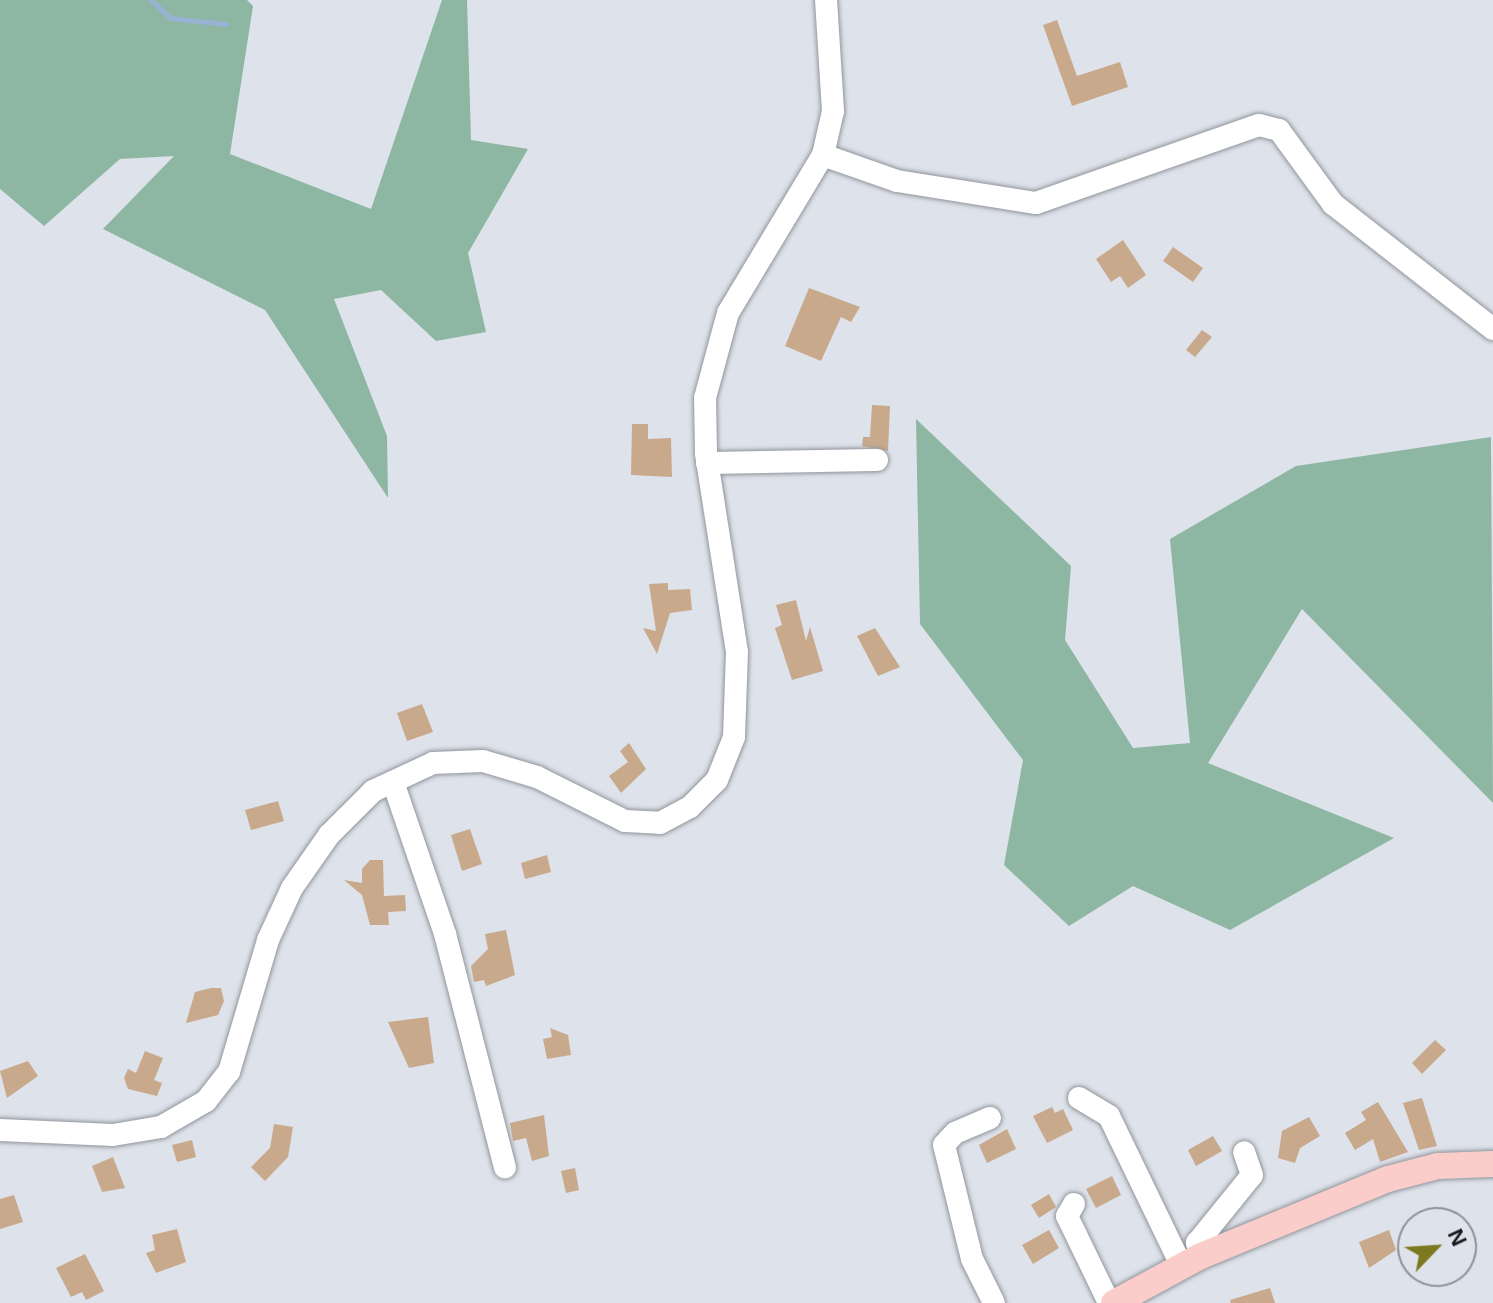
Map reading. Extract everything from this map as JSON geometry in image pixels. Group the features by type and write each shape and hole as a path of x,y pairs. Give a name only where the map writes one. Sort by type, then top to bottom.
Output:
{"main road":[{"path":"1112,1303 1192,1261 1388,1179 1438,1166 1493,1164"}],"street":[{"path":"0,1130 113,1135 161,1127 206,1101 229,1072 268,940 292,888 329,835 373,791 433,763 483,761 537,777 625,821 660,823 690,807 717,780 734,737 737,652 707,463 705,398 728,313 823,155 833,111 826,0"},
{"path":"823,155 897,181 1036,203 1259,125 1279,130 1333,204 1493,329"},
{"path":"707,463 877,460"},
{"path":"393,782 445,934 505,1167"},
{"path":"1079,1098 1109,1116 1192,1261"},
{"path":"990,1118 955,1133 944,1145 972,1259 994,1303"},
{"path":"1192,1261 1197,1243 1252,1175 1244,1152"},
{"path":"1074,1204 1067,1216 1112,1303"}],"green space":[{"path":"0,0 247,0 253,6 230,154 371,209 442,0 467,0 471,140 528,149 468,253 486,332 436,341 381,290 334,299 387,436 388,498 265,310 103,229 174,156 120,159 44,226 0,189"},
{"path":"916,419 1071,566 1065,640 1133,748 1190,743 1170,539 1296,466 1491,437 1493,803 1302,609 1208,763 1394,838 1230,930 1133,886 1069,926 1004,865 1023,760 920,624"}],"building":[{"path":"1057,20 1077,76 1120,62 1128,87 1072,106 1043,25"},
{"path":"1123,240 1146,275 1128,288 1120,276 1111,282 1096,259"},
{"path":"1173,247 1203,268 1193,282 1163,261"},
{"path":"809,288 860,307 851,322 841,317 821,361 785,346"},
{"path":"1202,330 1212,337 1195,357 1186,350"},
{"path":"872,405 890,406 888,451 862,446 863,437 870,437"},
{"path":"632,424 648,424 648,439 671,438 672,477 631,475"},
{"path":"668,583 668,590 690,589 692,610 670,613 657,654 643,628 656,631 649,584"},
{"path":"796,600 806,641 810,627 823,671 792,680 775,628 782,625 776,605"},
{"path":"875,628 900,667 878,676 857,636"},
{"path":"422,704 433,732 407,741 397,713"},
{"path":"629,743 646,769 621,793 609,776 628,762 620,751"},
{"path":"278,801 284,821 251,830 245,810"},
{"path":"470,829 482,864 462,871 451,835"},
{"path":"547,855 551,872 525,879 521,863"},
{"path":"370,860 383,860 384,896 405,895 406,911 388,912 389,925 370,925 362,895 344,880 362,883 362,869"},
{"path":"506,930 515,975 486,986 484,980 474,982 471,966 488,949 485,934"},
{"path":"221,988 224,1001 218,1015 186,1023 195,992"},
{"path":"428,1017 434,1063 409,1068 388,1022"},
{"path":"550,1028 568,1035 571,1055 547,1059 543,1039 552,1037"},
{"path":"1435,1040 1446,1050 1422,1074 1412,1063"},
{"path":"145,1051 163,1058 154,1080 162,1083 157,1096 128,1089 124,1078 128,1069 136,1073"},
{"path":"28,1061 38,1076 7,1098 0,1071"},
{"path":"1422,1098 1437,1146 1419,1150 1403,1103"},
{"path":"1378,1102 1408,1152 1380,1162 1373,1139 1355,1150 1345,1133 1366,1120 1361,1112"},
{"path":"1052,1107 1055,1113 1063,1109 1073,1130 1047,1143 1033,1116"},
{"path":"544,1115 549,1156 532,1161 526,1138 513,1141 510,1123"},
{"path":"1309,1117 1320,1136 1300,1148 1295,1163 1278,1158 1282,1131"},
{"path":"274,1124 293,1127 288,1157 265,1181 251,1167 270,1148"},
{"path":"1007,1129 1016,1149 987,1163 979,1145"},
{"path":"1213,1136 1222,1151 1196,1166 1188,1150"},
{"path":"192,1140 196,1157 177,1162 172,1145"},
{"path":"113,1157 125,1188 102,1192 92,1166"},
{"path":"575,1168 579,1190 566,1193 561,1171"},
{"path":"1112,1176 1121,1195 1096,1208 1086,1189"},
{"path":"1049,1194 1056,1207 1039,1218 1031,1205"},
{"path":"14,1195 23,1222 0,1229 0,1199"},
{"path":"177,1229 186,1262 156,1273 146,1253 155,1250 152,1235"},
{"path":"1049,1230 1059,1248 1033,1264 1022,1245"},
{"path":"1389,1230 1396,1250 1369,1268 1359,1242"},
{"path":"85,1254 104,1291 86,1300 82,1292 71,1297 56,1268"},
{"path":"1270,1288 1275,1303 1231,1303 1230,1300"}],"waterway":[{"path":"151,0 170,18 227,24"}]}
